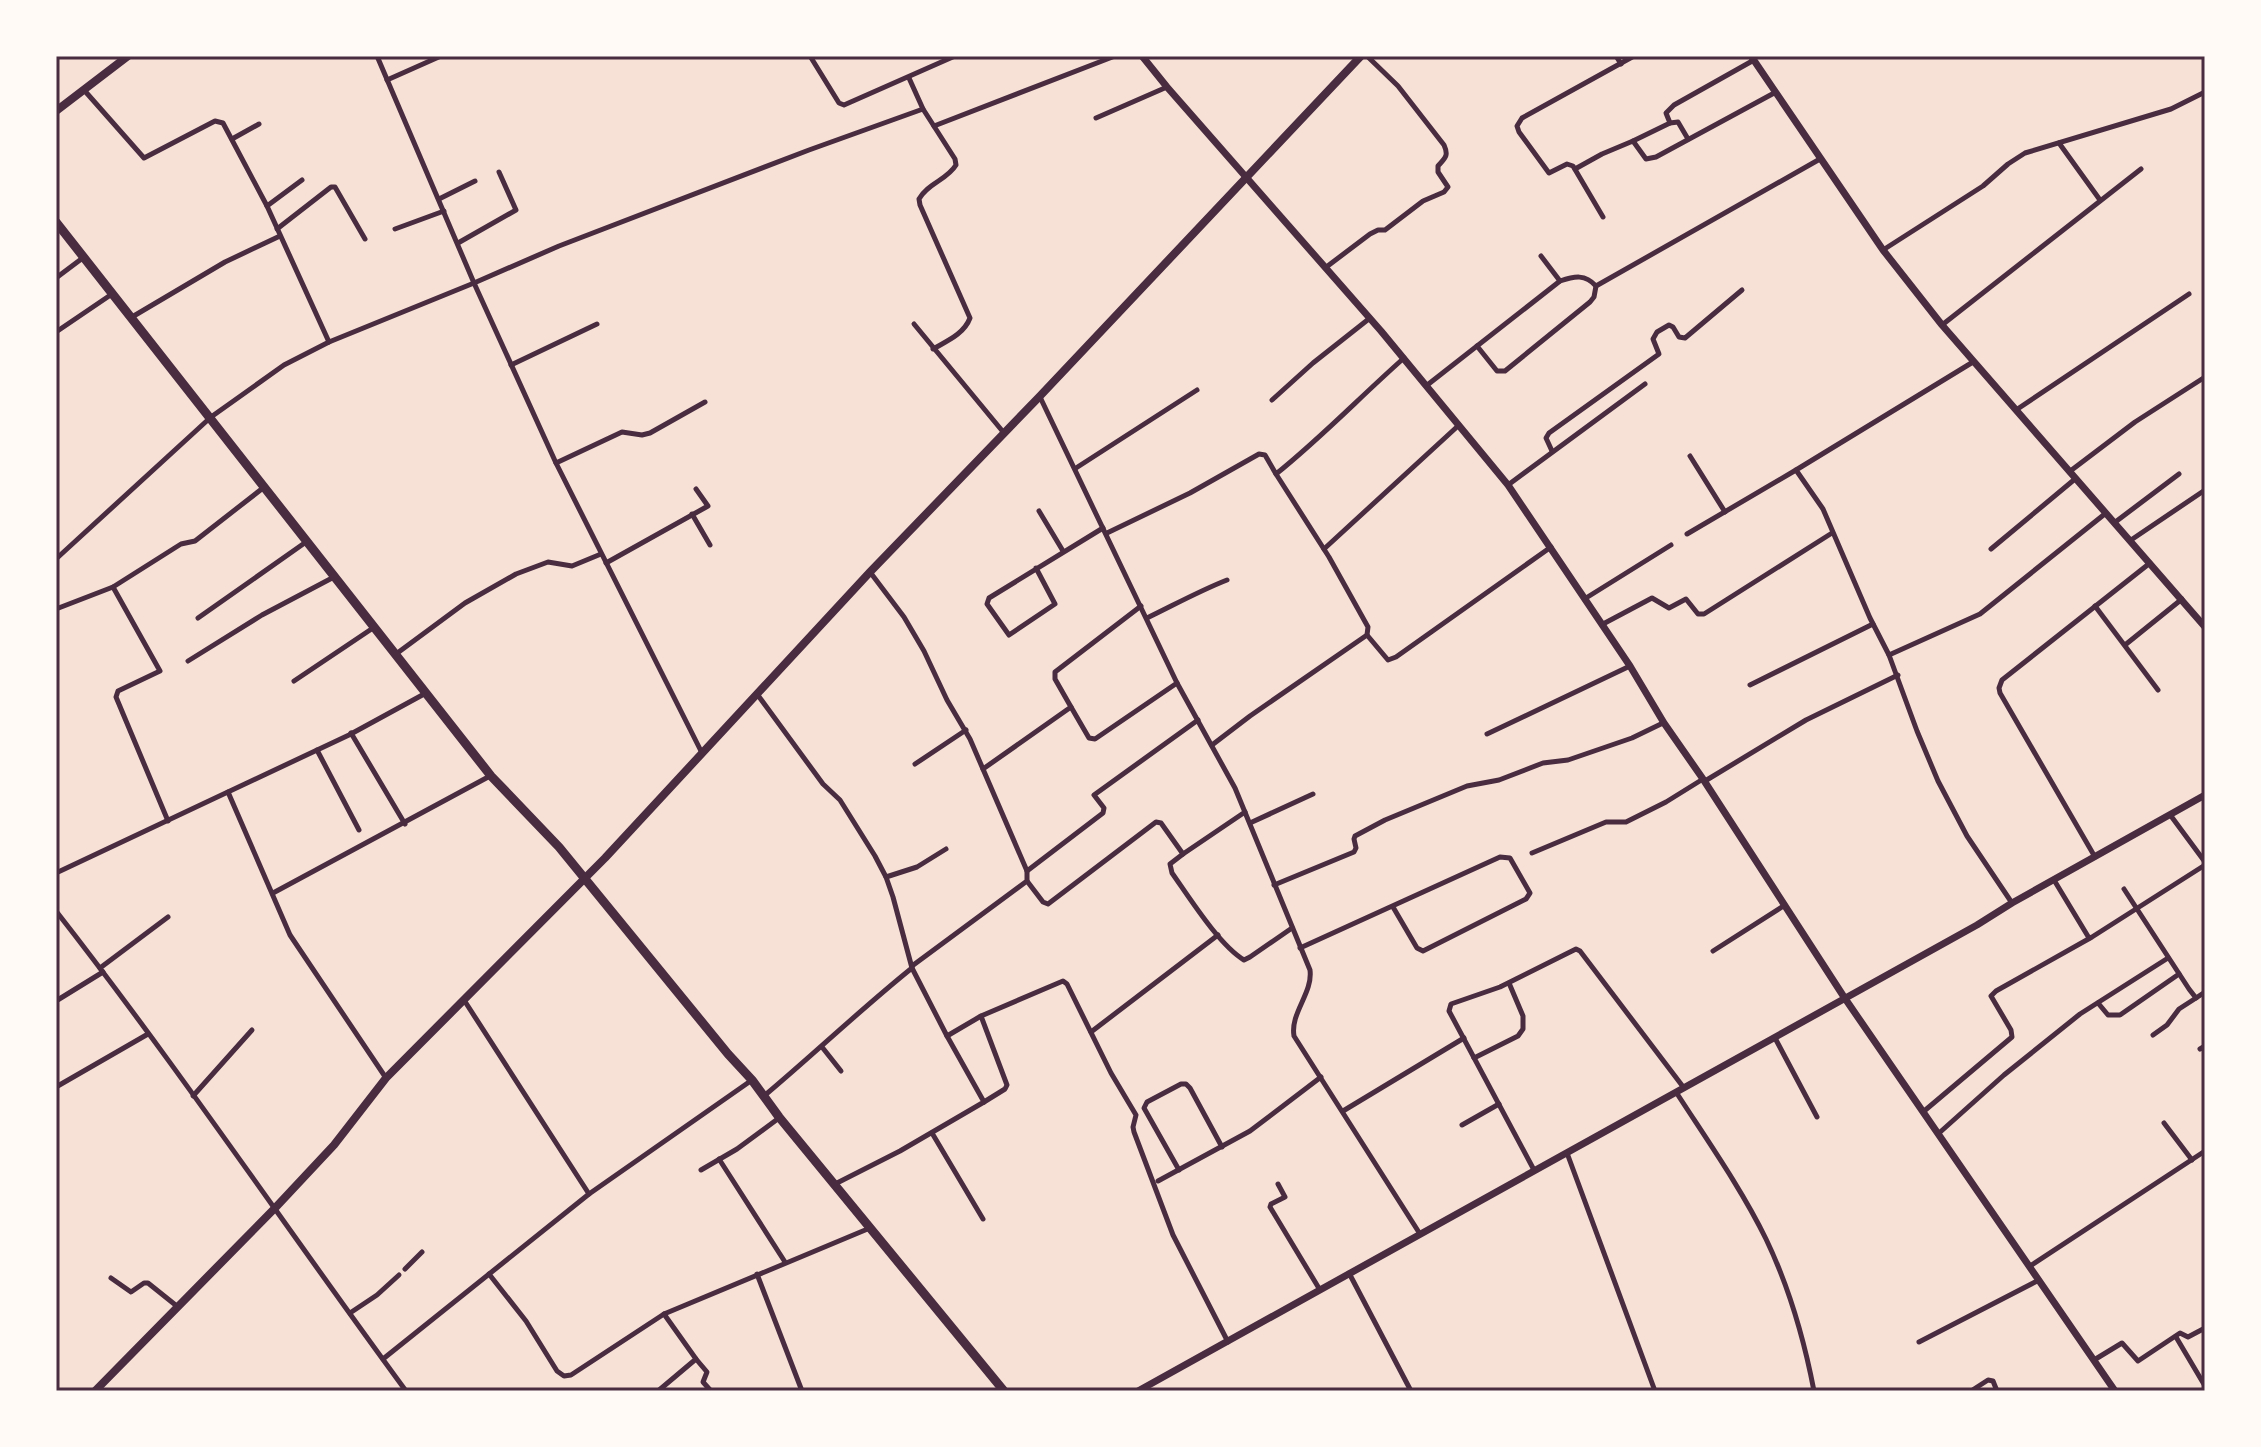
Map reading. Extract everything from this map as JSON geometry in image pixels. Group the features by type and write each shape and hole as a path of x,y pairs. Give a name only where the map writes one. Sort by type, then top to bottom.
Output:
{"highway":[{"path":"56,222 491,776 585,878 1004,1391"}],"main road":[{"path":"56,111 128,56"},
{"path":"95,1391 334,1145 386,1078 585,878 870,572 1364,56"}],"street":[{"path":"377,56 474,283 556,463 702,754"},
{"path":"387,80 441,56"},
{"path":"810,56 841,105 955,56"},
{"path":"934,126 1115,56"},
{"path":"1142,56 1370,318 1508,485 1586,598 1844,997 2115,1391"},
{"path":"1325,268 1370,234 1385,230 1423,201 1438,196 1448,187 1438,172 1438,166 1447,158 1444,145 1398,86 1364,56"},
{"path":"1616,56 1621,64"},
{"path":"1603,217 1575,169 1568,163 1549,173 1519,132 1518,123 1634,56"},
{"path":"1670,123 1666,113 1668,109 1752,58 1883,250 1942,325 2205,627"},
{"path":"909,78 923,109 955,159 952,172 925,190 919,199 970,318 961,332 933,349"},
{"path":"1096,118 1167,87"},
{"path":"84,90 144,158 215,121 223,123 267,206 329,342"},
{"path":"1633,141 1646,159 1656,157 1776,92"},
{"path":"1883,250 1983,186 2019,156 2171,109 2205,92"},
{"path":"56,559 211,417 284,365 329,342 619,222 923,109"},
{"path":"1575,169 1670,123 1678,122 1688,139"},
{"path":"232,139 259,124"},
{"path":"2058,142 2100,200"},
{"path":"1596,286 1820,159"},
{"path":"1942,325 2141,169"},
{"path":"458,243 515,211 516,206 499,172"},
{"path":"267,206 302,180"},
{"path":"439,199 475,181"},
{"path":"277,229 335,187 365,239"},
{"path":"395,229 444,211"},
{"path":"131,317 213,269 280,236"},
{"path":"1541,256 1560,281"},
{"path":"56,278 84,257"},
{"path":"1426,386 1560,281 1575,276 1585,278 1596,286"},
{"path":"1477,346 1497,371 1502,372 1590,302 1596,286"},
{"path":"1552,451 1545,436 1659,354 1653,339 1657,332 1669,325 1679,337 1685,338 1742,290"},
{"path":"56,332 113,294"},
{"path":"2015,410 2189,294"},
{"path":"1272,400 1370,318"},
{"path":"511,365 597,324"},
{"path":"914,324 1005,433"},
{"path":"1276,474 1311,446 1404,358"},
{"path":"1687,534 1973,362"},
{"path":"1991,549 2135,422 2205,377"},
{"path":"1508,485 1645,384"},
{"path":"1076,468 1197,390"},
{"path":"1040,396 1177,683 1245,812 1311,975 1294,1024 1296,1041 1420,1234"},
{"path":"556,463 622,432 650,433 705,402"},
{"path":"1324,549 1459,425"},
{"path":"1036,568 1055,604 1009,635 987,600 1036,568 1063,551 1190,493 1259,454 1265,455 1324,549 1368,627 1367,635 1388,660 1551,547"},
{"path":"1690,456 1725,512"},
{"path":"1796,470 1823,509 1898,675 1938,781 1967,836 2012,903"},
{"path":"2114,523 2179,474"},
{"path":"56,609 113,587 181,544 195,541 264,487"},
{"path":"606,563 708,506 696,489"},
{"path":"2131,540 2205,490"},
{"path":"1039,511 1063,551"},
{"path":"1889,655 1980,614 2106,513"},
{"path":"692,514 710,545"},
{"path":"1603,624 1652,598 1669,608 1686,599 1698,614 1704,614 1832,533"},
{"path":"198,618 306,542"},
{"path":"1586,598 1671,545"},
{"path":"395,654 456,609 516,574 548,562 575,565 601,554"},
{"path":"2095,857 1999,688 2002,680 2151,563"},
{"path":"870,572 914,632 947,700 966,730 1027,871 1027,881 1043,902 1048,904 1158,822 1183,854"},
{"path":"188,661 262,615 334,577"},
{"path":"1147,618 1227,580"},
{"path":"113,587 160,671 118,691 116,697 168,821"},
{"path":"2125,645 2182,599"},
{"path":"1141,606 1055,672 1055,679 1093,740 1177,683"},
{"path":"2095,606 2158,690"},
{"path":"1750,685 1873,624"},
{"path":"294,681 374,627"},
{"path":"1212,745 1367,635"},
{"path":"1487,734 1630,666"},
{"path":"1532,853 1606,822 1626,822 1806,720 1898,675"},
{"path":"56,873 317,750 427,693"},
{"path":"757,694 823,784 840,800 886,877 912,967 984,1102"},
{"path":"983,769 1071,707"},
{"path":"1027,871 1103,813 1104,808 1094,795 1198,720"},
{"path":"1274,885 1352,853 1356,848 1355,836 1391,817 1467,786 1499,780 1543,763 1568,760 1632,738 1664,723"},
{"path":"915,764 966,730"},
{"path":"351,733 405,824"},
{"path":"317,750 359,830"},
{"path":"273,893 491,776"},
{"path":"228,792 290,935 386,1078"},
{"path":"1250,823 1313,794"},
{"path":"1138,1391 1775,1038 2205,795"},
{"path":"1245,812 1170,864 1172,873 1218,935 1244,960 1292,928"},
{"path":"1923,1112 2012,1037 1991,996 1996,991 2089,938 2205,864 2171,816"},
{"path":"886,877 917,867 946,849"},
{"path":"1300,948 1506,856 1516,864 1530,893 1526,899 1423,951 1417,948 1393,907"},
{"path":"2054,880 2089,938"},
{"path":"763,1096 912,967 1027,881"},
{"path":"2124,889 2196,998"},
{"path":"1713,951 1785,905"},
{"path":"56,911 276,1207 406,1391"},
{"path":"56,1001 102,970 168,917"},
{"path":"1091,1032 1218,935"},
{"path":"1534,1170 1449,1011 1449,1005 1509,983 1576,949 1680,1090 1753,1215 1771,1251 1796,1316 1814,1391"},
{"path":"1938,1134 2024,1058 2080,1014 2168,958"},
{"path":"2098,1003 2108,1015 2120,1015 2179,974"},
{"path":"947,1036 981,1016 1063,981 1067,984 1136,1115 1134,1132 1168,1223 1228,1342"},
{"path":"1474,1058 1518,1036 1523,1029 1523,1016 1509,983"},
{"path":"2153,1035 2167,1025 2179,1009 2205,992"},
{"path":"463,999 589,1194"},
{"path":"835,1184 900,1151 1005,1089 1007,1085 981,1016"},
{"path":"193,1096 252,1030"},
{"path":"56,1087 148,1034"},
{"path":"1343,1111 1464,1038"},
{"path":"1775,1038 1817,1117"},
{"path":"822,1047 841,1071"},
{"path":"1158,1181 1250,1131 1321,1077"},
{"path":"383,1359 589,1194 752,1080"},
{"path":"1179,1170 1144,1108 1147,1102 1169,1090 1188,1085 1222,1147"},
{"path":"1462,1125 1499,1104"},
{"path":"701,1170 737,1149 779,1117"},
{"path":"2164,1123 2192,1160"},
{"path":"932,1133 983,1219"},
{"path":"2030,1266 2205,1151"},
{"path":"1567,1153 1655,1391"},
{"path":"719,1159 785,1262"},
{"path":"1278,1184 1285,1197 1270,1205 1320,1290"},
{"path":"489,1274 526,1321 557,1371 564,1376 571,1375 664,1314 871,1227"},
{"path":"405,1269 422,1252"},
{"path":"1349,1273 1411,1391"},
{"path":"757,1274 801,1388 791,1391"},
{"path":"350,1313 399,1275"},
{"path":"111,1278 131,1292 148,1283 178,1307"},
{"path":"1919,1342 2040,1279"},
{"path":"664,1314 708,1373 703,1381 711,1391"},
{"path":"2094,1360 2122,1343 2138,1361 2180,1333 2188,1337 2205,1328"},
{"path":"2176,1337 2205,1386"},
{"path":"658,1391 696,1359"},
{"path":"1971,1391 1988,1380 1993,1381 1997,1391"}]}
